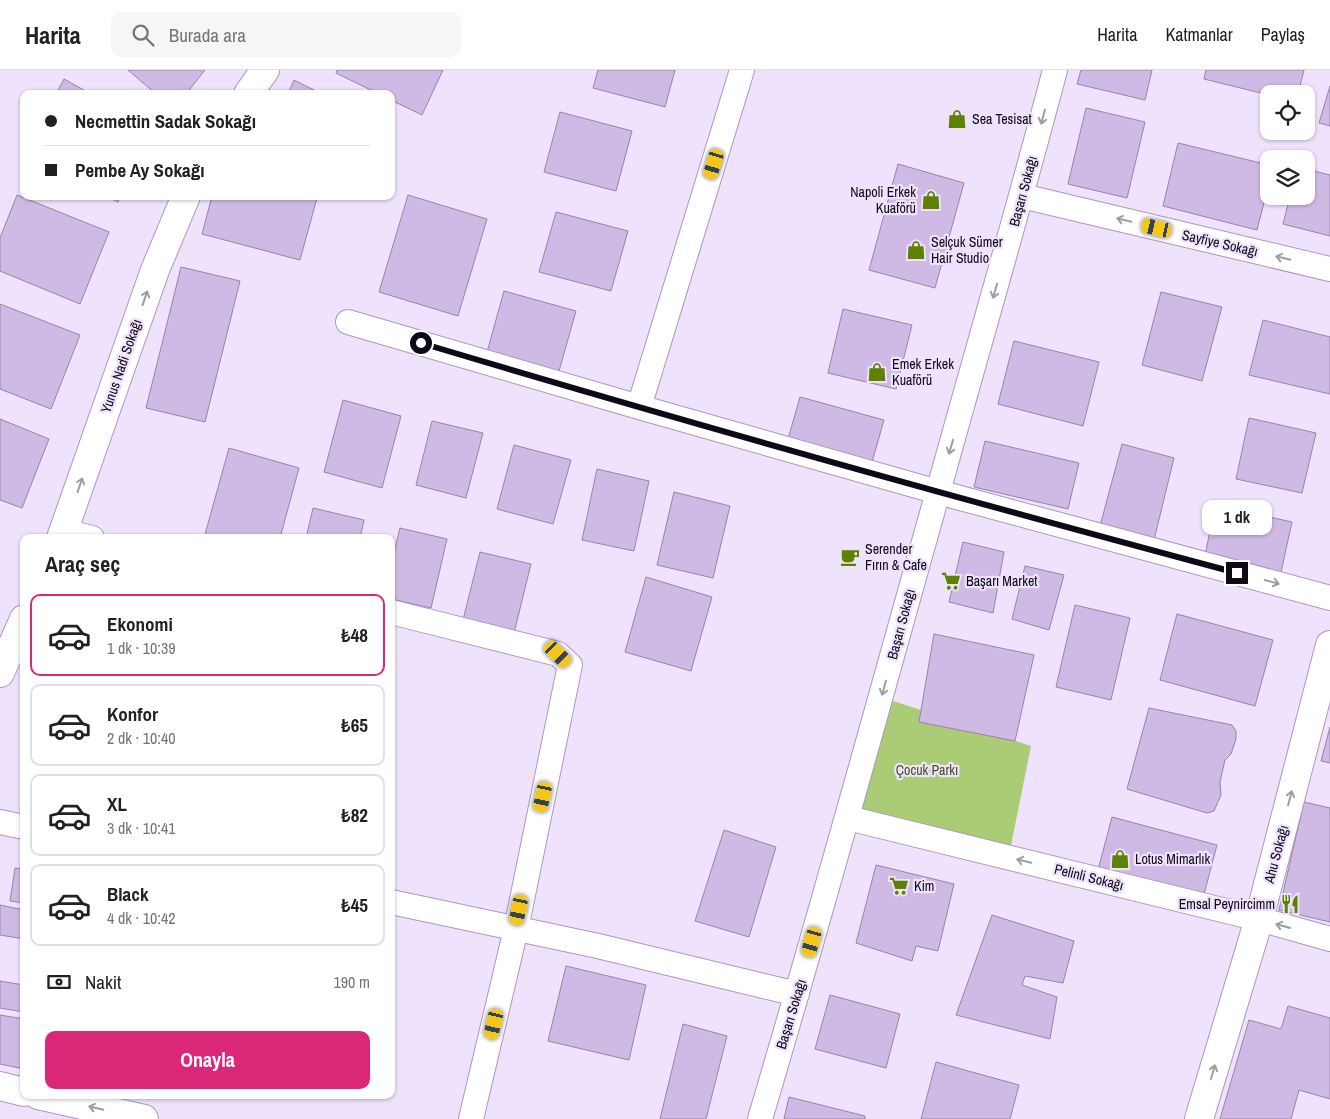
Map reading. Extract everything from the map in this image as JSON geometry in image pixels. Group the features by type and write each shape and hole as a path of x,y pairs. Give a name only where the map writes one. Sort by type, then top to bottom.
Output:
{"street":[{"path":"251,90 265,70"},
{"path":"639,407 742,70"},
{"name":"Başarı Sokağı","path":"760,1119 848,818 1022,196 1055,70"},
{"name":"Sayfiye Sokağı","path":"1022,196 1330,269"},
{"name":"Yunus Nadi Sokağı","path":"62,534 155,270 184,200"},
{"path":"348,322 938,492 1330,598"},
{"path":"395,613 558,654 570,665 516,929 471,1119"},
{"path":"0,673 20,628"},
{"name":"Ahu Sokağı","path":"1198,1119 1259,919 1330,645"},
{"name":"Pelinli Sokağı","path":"848,818 1259,919 1330,939"},
{"path":"0,822 20,826"},
{"path":"395,903 598,946 797,994"},
{"path":"0,1086 20,1091"},
{"path":"56,1099 144,1119"}],"green space":[{"name":"Çocuk Parkı","path":"887,699 1031,746 1010,850 858,809"}],"building":[{"path":"128,70 205,70 189,90 151,90"},
{"path":"337,70 443,70 422,115 395,102 395,90 371,90 336,73"},
{"path":"598,70 675,70 665,107 593,88"},
{"path":"1081,70 1152,70 1145,100 1077,84"},
{"path":"1206,70 1304,70 1300,85 1260,85 1260,93 1204,79"},
{"path":"64,79 84,90 58,90"},
{"path":"294,80 314,90 290,90"},
{"path":"1330,86 1330,126 1319,123"},
{"path":"1086,108 1145,122 1127,198 1068,184"},
{"path":"560,112 632,131 616,191 544,172"},
{"path":"1178,143 1260,163 1260,205 1263,205 1257,230 1163,206"},
{"path":"898,164 964,183 935,288 869,270"},
{"path":"1315,171 1330,175 1330,236 1283,224 1288,205 1315,205"},
{"path":"17,195 20,196 20,200 29,200 109,232 80,304 0,271 0,238"},
{"path":"408,195 487,219 458,316 379,292"},
{"path":"211,200 316,200 300,260 202,234"},
{"path":"556,212 628,231 611,291 539,272"},
{"path":"181,267 240,281 205,422 146,408"},
{"path":"504,291 576,311 559,371 487,352"},
{"path":"1161,292 1222,307 1202,381 1142,365"},
{"path":"0,304 80,335 51,409 0,389"},
{"path":"843,309 912,325 896,389 828,373"},
{"path":"1263,320 1330,337 1330,394 1249,375"},
{"path":"1014,341 1099,362 1083,426 998,404"},
{"path":"800,397 884,420 872,462 788,439"},
{"path":"343,400 401,416 382,488 324,472"},
{"path":"1249,418 1316,433 1302,493 1236,479"},
{"path":"0,419 49,439 22,508 0,500"},
{"path":"432,421 483,433 466,498 416,485"},
{"path":"985,441 1079,463 1068,509 974,487"},
{"path":"1122,444 1174,458 1154,540 1100,526"},
{"path":"514,445 571,460 553,524 497,509"},
{"path":"229,448 299,468 281,534 205,534"},
{"path":"597,469 649,481 634,551 582,540"},
{"path":"674,492 730,506 713,578 657,565"},
{"path":"1215,505 1292,522 1281,572 1205,556"},
{"path":"313,508 364,520 361,534 307,534"},
{"path":"400,528 447,539 431,608 395,600 395,549"},
{"path":"963,542 1004,552 993,613 949,602"},
{"path":"480,552 531,564 514,633 463,620"},
{"path":"1025,566 1064,575 1049,630 1012,619"},
{"path":"646,577 712,597 691,671 625,652"},
{"path":"1075,605 1130,618 1111,700 1056,687"},
{"path":"1177,614 1273,640 1255,706 1160,680"},
{"path":"934,634 1034,655 1015,741 919,722"},
{"path":"1149,708 1232,725 1236,731 1236,739 1231,754 1225,760 1220,782 1221,795 1214,811 1207,813 1127,789"},
{"path":"1330,727 1330,763 1321,761"},
{"path":"1304,802 1330,808 1330,922 1279,910"},
{"path":"1112,817 1217,845 1203,898 1098,870"},
{"path":"724,830 776,847 749,937 695,921"},
{"path":"876,865 954,884 938,951 916,946 912,961 856,943"},
{"path":"15,868 20,869 20,902 10,901"},
{"path":"0,905 20,909 20,938 0,935"},
{"path":"992,915 1074,941 1063,983 1025,976 1022,985 1057,997 1050,1039 956,1015"},
{"path":"566,966 646,985 629,1060 548,1041"},
{"path":"0,981 20,984 20,1011 0,1008"},
{"path":"830,995 900,1014 886,1068 815,1049"},
{"path":"1288,1006 1330,1018 1330,1099 1299,1090 1291,1119 1220,1119 1249,1020 1281,1029"},
{"path":"0,1015 20,1018 20,1068 0,1064"},
{"path":"683,1024 727,1036 706,1119 660,1119"},
{"path":"936,1062 1019,1085 1010,1119 921,1119"},
{"path":"789,1097 865,1116 865,1119 784,1119"}],"place":[{"name":"Sea Tesisat","path":"957,119"},
{"name":"Napoli Erkek Kuaförü","path":"931,200"},
{"name":"Selçuk Sümer Hair Studio","path":"916,250"},
{"name":"Emek Erkek Kuaförü","path":"877,372"},
{"name":"Serender Fırın & Cafe","path":"850,557"},
{"name":"Başarı Market","path":"951,581"},
{"name":"Lotus Mimarlık","path":"1120,859"},
{"name":"Kim","path":"899,886"},
{"name":"Emsal Peynircimm","path":"1290,904"}],"route":[{"path":"421,343 658,413 938,492 1237,573"}]}
